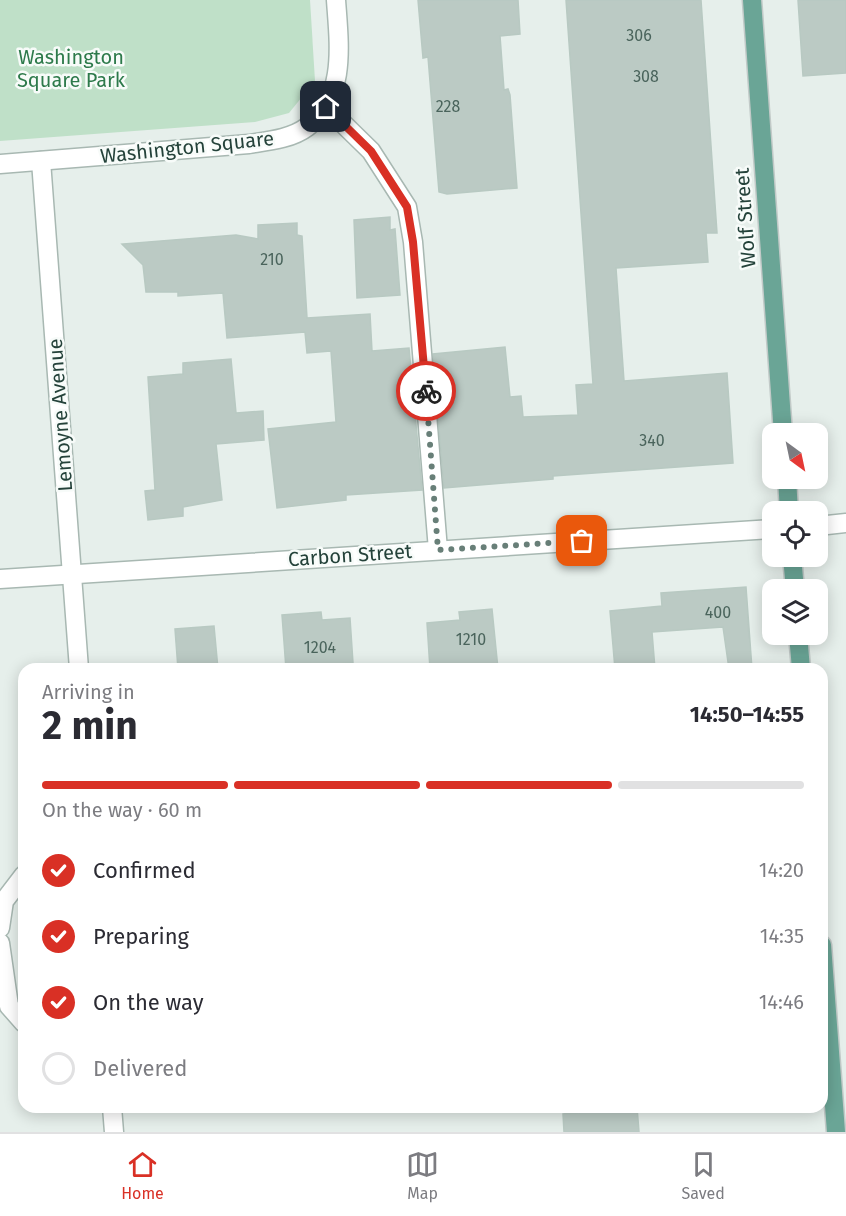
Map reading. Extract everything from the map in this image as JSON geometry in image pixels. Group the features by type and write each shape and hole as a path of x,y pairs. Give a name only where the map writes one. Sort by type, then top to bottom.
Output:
{"main road":[{"name":"Wolf Street","path":"752,0 782,423"},
{"path":"799,645 800,663"},
{"path":"828,1025 836,1132"}],"street":[{"name":"Washington Square","path":"0,164 249,144 286,137 307,127 326,107 337,80 336,0"},
{"path":"326,107 371,151 407,207 413,242 438,550"},
{"name":"Lemoyne Avenue","path":"41,161 79,663"},
{"path":"828,525 846,523"},
{"name":"Carbon Street","path":"0,579 762,530"},
{"path":"0,928 4,901 18,883"},
{"path":"0,943 9,1006 18,1016"},
{"path":"112,1113 114,1132"}],"green space":[{"name":"Washington Square Park","path":"0,0 310,0 315,81 289,113 255,122 0,141"}],"building":[{"path":"418,0 518,0 520,34 500,36 504,90 508,89 510,95 517,188 447,194 439,192 428,57 423,58"},
{"path":"566,0 701,0 717,233 706,233 708,262 616,268 624,381 727,373 733,463 553,476 553,479 444,488 433,354 505,347 510,397 521,396 523,417 578,415 576,385 593,384"},
{"path":"798,0 846,0 846,73 803,76"},
{"path":"390,217 390,230 395,229 400,295 357,298 354,220"},
{"path":"297,223 297,235 302,236 307,318 370,314 372,351 409,348 422,490 346,495 346,500 277,508 268,429 336,422 331,351 307,353 305,332 227,338 223,293 178,296 178,292 146,292 143,265 122,244 236,235 258,239 258,225"},
{"path":"231,359 236,413 263,411 264,440 216,444 222,500 183,507 183,516 148,520 145,491 155,490 148,377 183,374 183,363"},
{"path":"746,587 752,663 728,663 723,627 652,632 655,663 614,663 610,611 662,606 661,593"},
{"path":"492,609 497,663 430,663 427,623 460,620 459,612"},
{"path":"321,612 322,620 350,618 353,663 286,663 282,615"},
{"path":"214,626 217,663 178,663 175,629"},
{"path":"637,1113 639,1132 564,1132 563,1114"}],"way so far":[{"path":"426,391 438,550 582,541"}],"route":[{"path":"326,107 371,151 407,207 413,242 426,391"}]}
